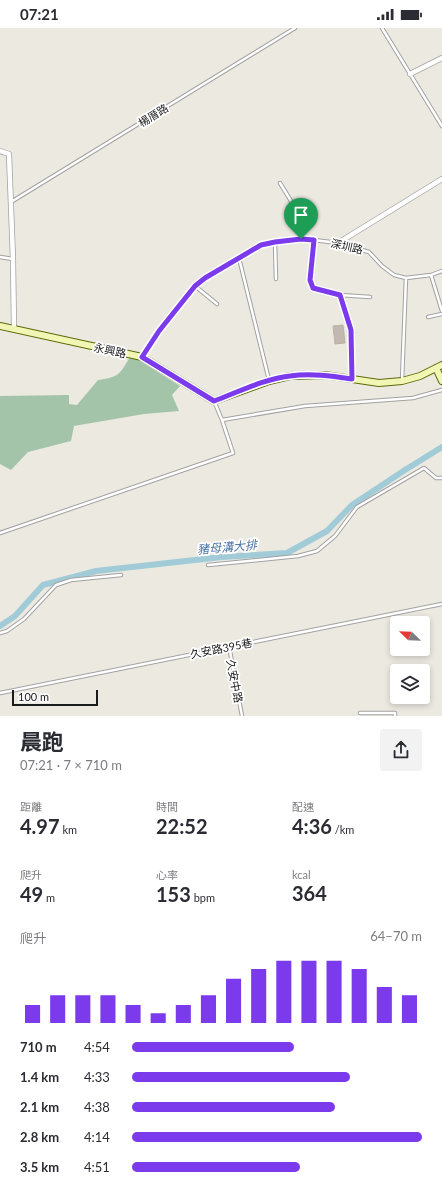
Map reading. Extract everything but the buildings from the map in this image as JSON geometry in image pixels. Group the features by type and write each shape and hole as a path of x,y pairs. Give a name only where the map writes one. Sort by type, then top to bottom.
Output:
{"street":[{"path":"410,74 442,58"},
{"path":"0,151 9,154 14,329"},
{"path":"338,243 442,179"},
{"name":"永興路","path":"0,326 142,357 214,401"},
{"path":"214,401 269,381 290,376 318,375 379,383 402,381 420,376 439,366 442,381"}],"lane":[{"name":"楊厝路","path":"10,203 295,28"},
{"path":"382,28 442,126"},
{"path":"280,182 302,219 301,239"},
{"name":"深圳路","path":"142,357 159,331 195,286 205,278 261,245 301,239 338,243 369,252 382,266 394,275 406,278 431,275 442,271"},
{"name":"深圳路","path":"314,240 310,280 313,288 340,295 370,297"},
{"path":"275,242 276,279"},
{"path":"0,257 13,259"},
{"path":"239,258 269,381"},
{"path":"428,317 442,313 431,275"},
{"path":"402,381 406,278"},
{"path":"195,286 217,304"},
{"path":"340,295 351,330 352,379"},
{"path":"222,420 304,406 413,398 442,390"},
{"path":"0,533 233,453 214,401"},
{"path":"208,565 298,556 317,551 335,536 357,507 424,468 436,478 442,478"},
{"path":"0,633 7,631 24,619 56,586 71,580 121,575"},
{"name":"久安路395巷","path":"0,693 442,604"},
{"name":"久安中路","path":"229,646 242,716"},
{"path":"360,712 395,713 395,716"}],"green space":[{"path":"131,355 180,386 172,395 179,411 144,414 74,426 71,441 28,452 11,470 0,464 0,396 69,395 69,404 77,405 98,380 111,378 119,374"}],"waterway":[{"name":"豬母溝大排","path":"0,626 15,616 43,585 96,571 222,557 287,553 327,531 352,505 442,447"}],"route":[{"path":"301,239 314,240 310,280 313,288 340,295 351,330 352,379 325,375 290,376 269,381 214,401 142,357 176,309 195,286 205,278 261,245 301,239"}]}
